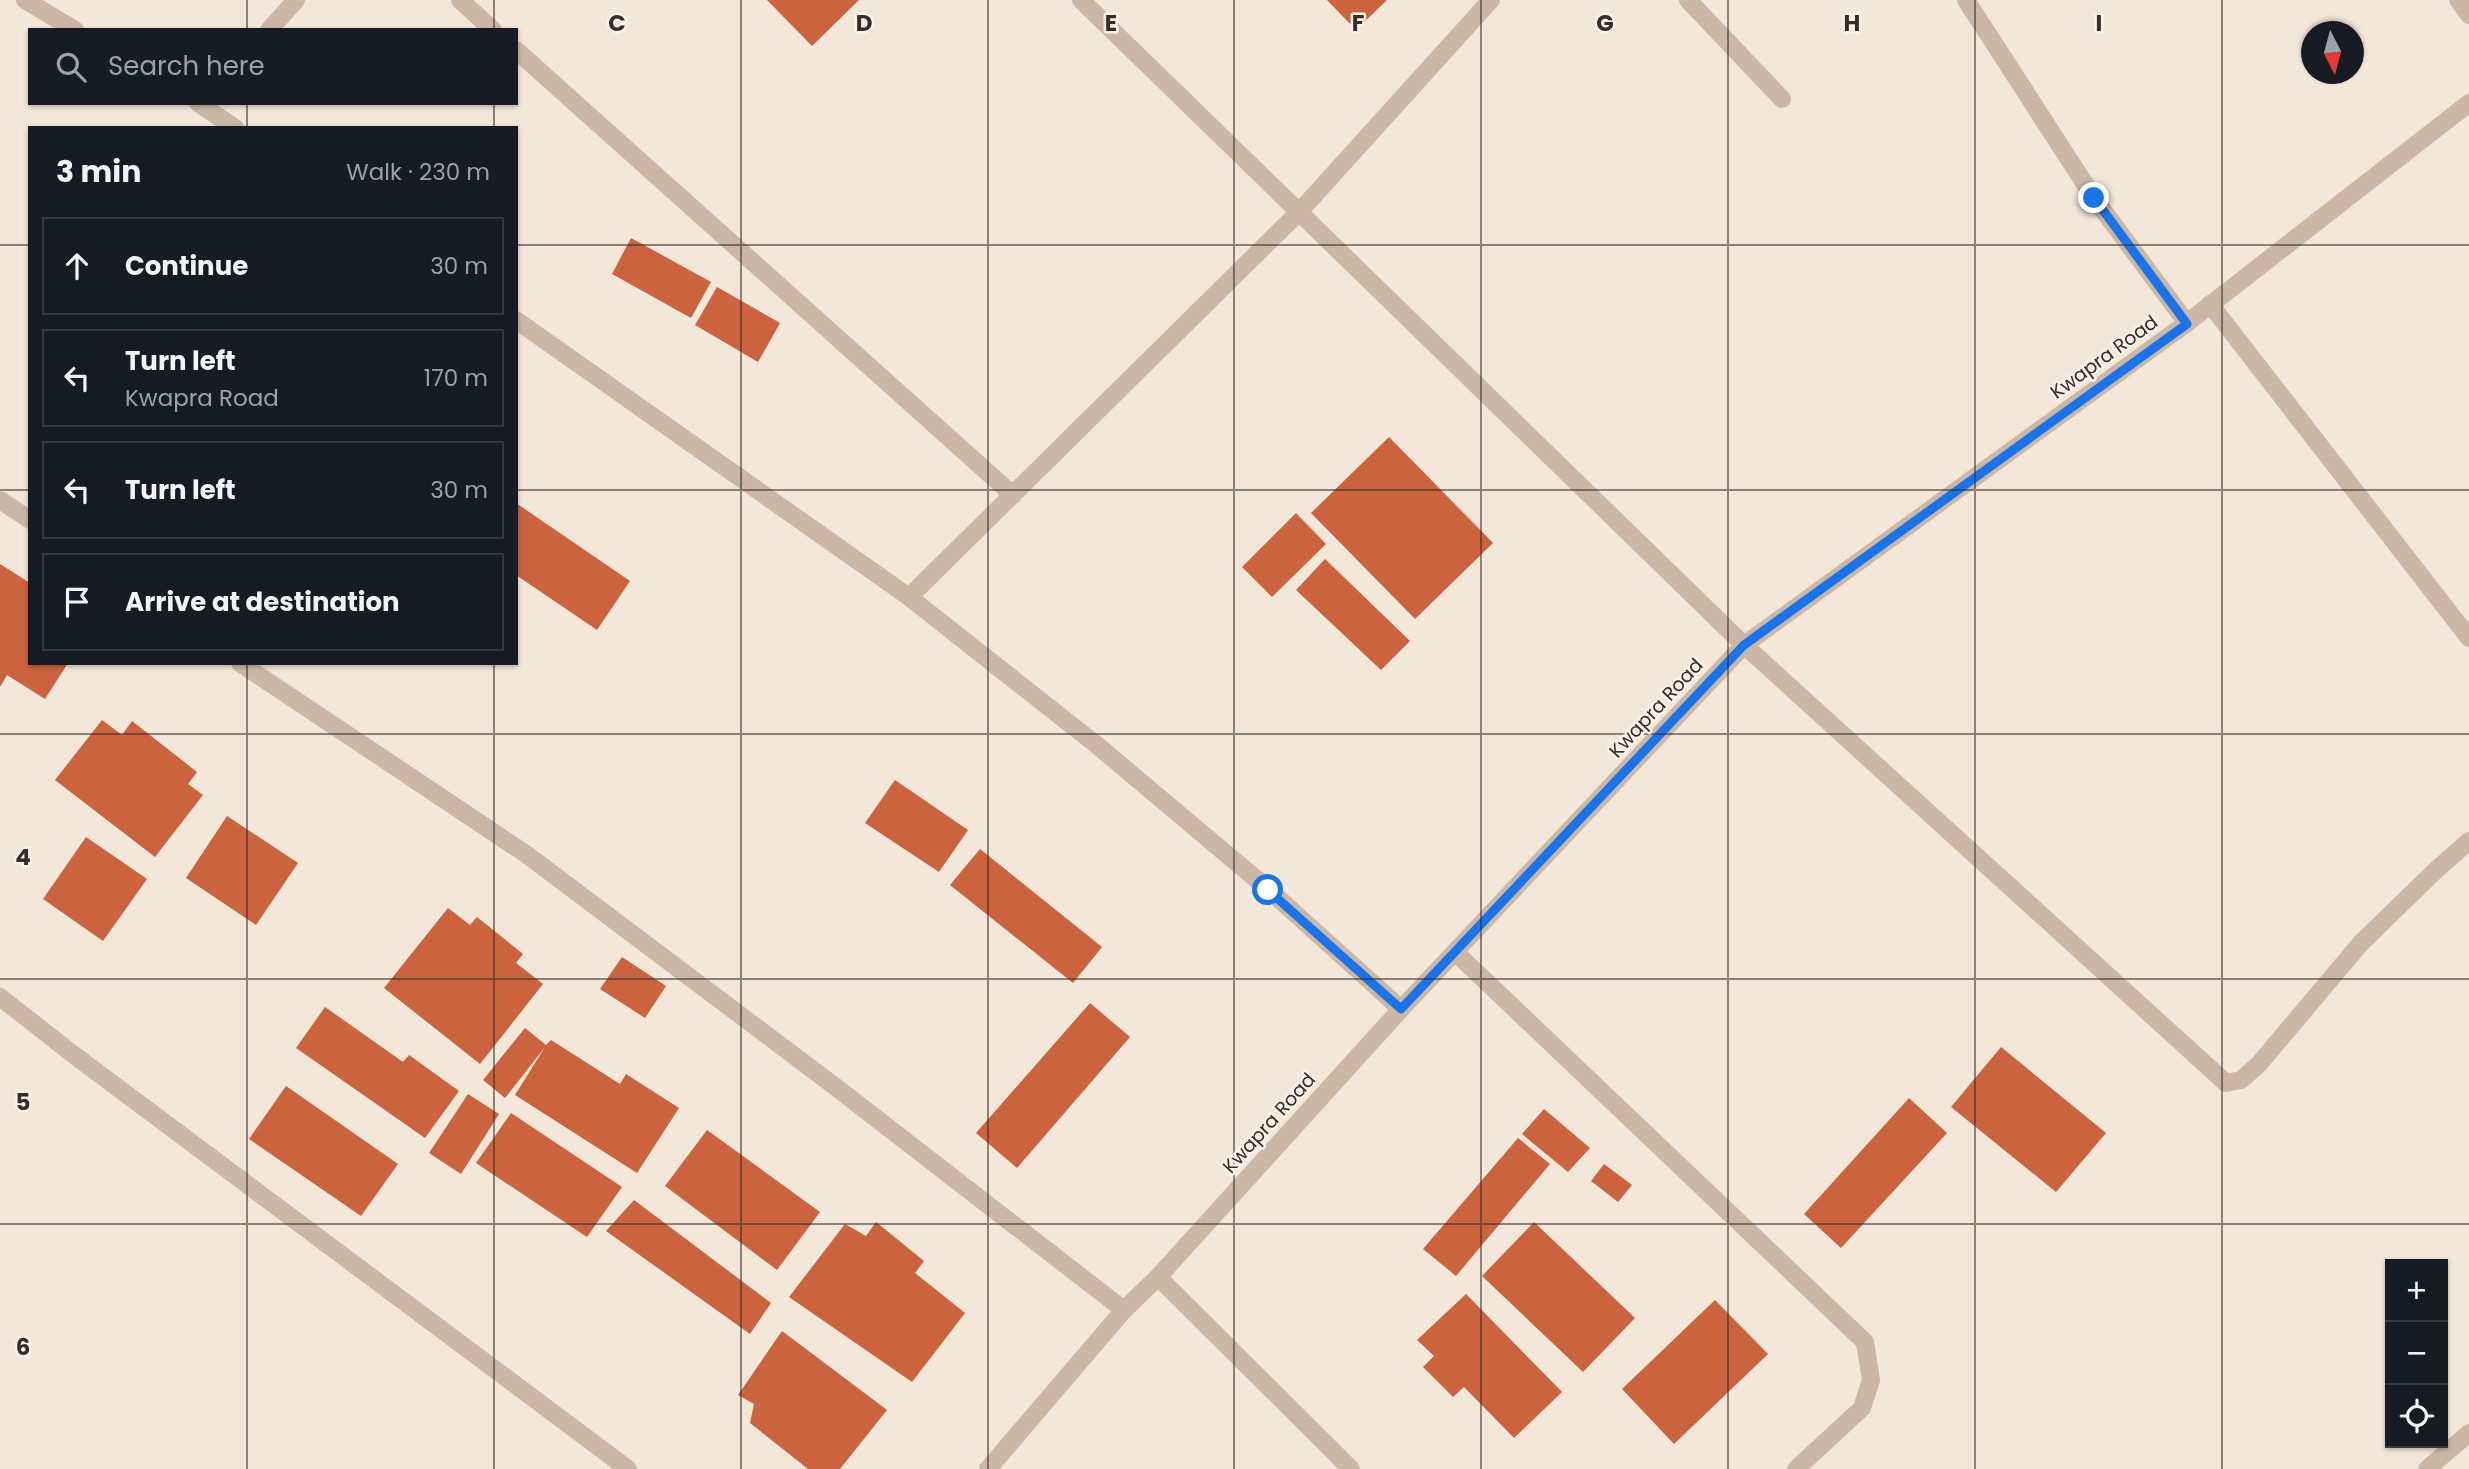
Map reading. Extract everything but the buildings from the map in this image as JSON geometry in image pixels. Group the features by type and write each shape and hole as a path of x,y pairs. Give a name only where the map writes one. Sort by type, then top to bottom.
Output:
{"street":[{"path":"25,0 72,28"},
{"path":"271,28 296,0"},
{"path":"460,0 491,28"},
{"path":"1081,0 1744,645 2226,1083 2241,1080 2259,1064 2361,943 2469,841"},
{"path":"909,597 1300,211 1491,0"},
{"path":"1688,0 1782,99"},
{"path":"1966,0 2094,198 2187,324"},
{"path":"2458,0 2469,15"},
{"path":"518,52 1013,495"},
{"name":"Kwapra Road","path":"989,1469 1124,1310 1158,1277 1401,1009 1744,645 2187,324 2469,103"},
{"path":"201,105 232,126"},
{"path":"2210,304 2469,638"},
{"path":"518,321 909,597 1098,746 1268,890 1401,1009"},
{"path":"0,500 28,519"},
{"path":"243,665 526,854 837,1088 1124,1310"},
{"path":"1455,952 1866,1342 1871,1380 1862,1408 1796,1469"},
{"path":"0,997 628,1469"},
{"path":"1158,1277 1350,1469"},
{"path":"2427,1469 2469,1433"}],"route":[{"path":"1268,890 1401,1009 1744,645 2187,324 2094,198"}]}
